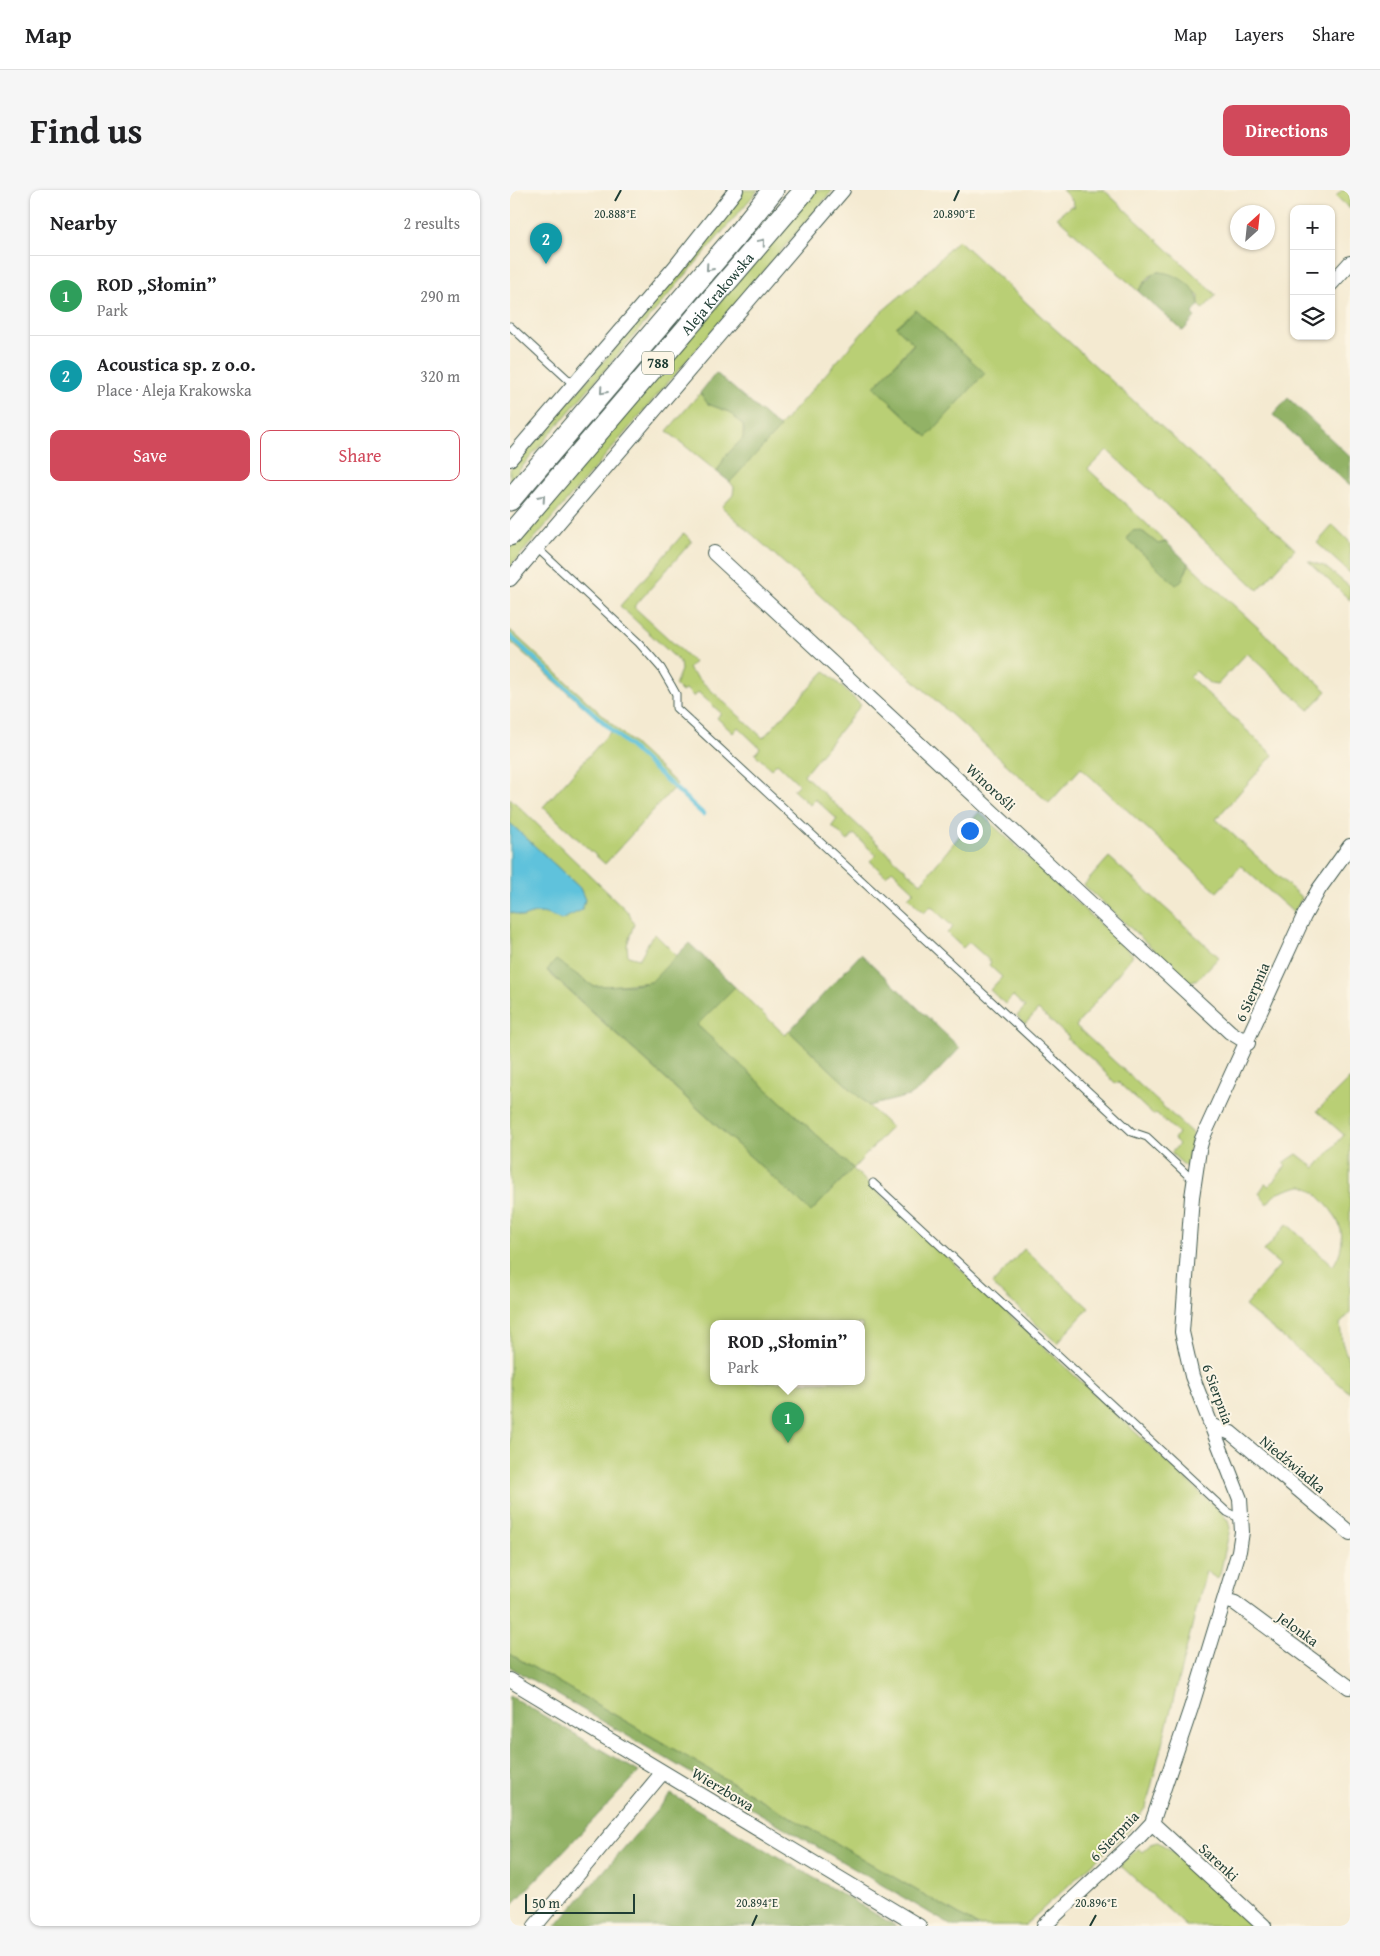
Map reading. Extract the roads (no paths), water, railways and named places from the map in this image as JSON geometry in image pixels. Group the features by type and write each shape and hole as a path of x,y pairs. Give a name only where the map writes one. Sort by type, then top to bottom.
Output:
{"main road":[{"name":"Aleja Krakowska","path":"510,500 736,236 773,190"},
{"name":"Aleja Krakowska","path":"510,535 805,190"}],"street":[{"path":"510,459 675,267 736,190"},
{"path":"510,579 844,190"},
{"path":"1335,280 1350,263"},
{"name":"Winorośli","path":"714,553 1114,926 1230,1032 1248,1043"},
{"name":"6 Sierpnia","path":"1044,1926 1152,1823 1191,1708 1239,1551 1241,1519 1238,1492 1192,1376 1182,1332 1194,1182 1202,1139 1248,1043 1304,916 1319,889 1350,846"},
{"name":"Niedźwiadka","path":"1211,1425 1231,1434 1350,1534"},
{"name":"Jelonka","path":"1225,1600 1235,1603 1349,1687"},
{"name":"Wierzbowa","path":"510,1680 919,1926"},
{"path":"535,1926 663,1772"},
{"name":"Sarenki","path":"1152,1823 1264,1926"}],"lane":[{"path":"510,326 574,385"},
{"path":"537,548 639,643 661,668 676,694 676,708 1132,1132 1147,1137 1194,1182"},
{"path":"873,1183 1227,1512 1241,1519"}],"water":[{"path":"510,823 580,888 585,900 582,910 561,920 542,913 523,917 510,912"}],"waterway":[{"path":"510,636 703,814"}],"place":[{"name":"Acoustica sp. z o.o.","path":"546,264"},
{"name":"ROD „Słomin”","path":"788,1443"}]}
